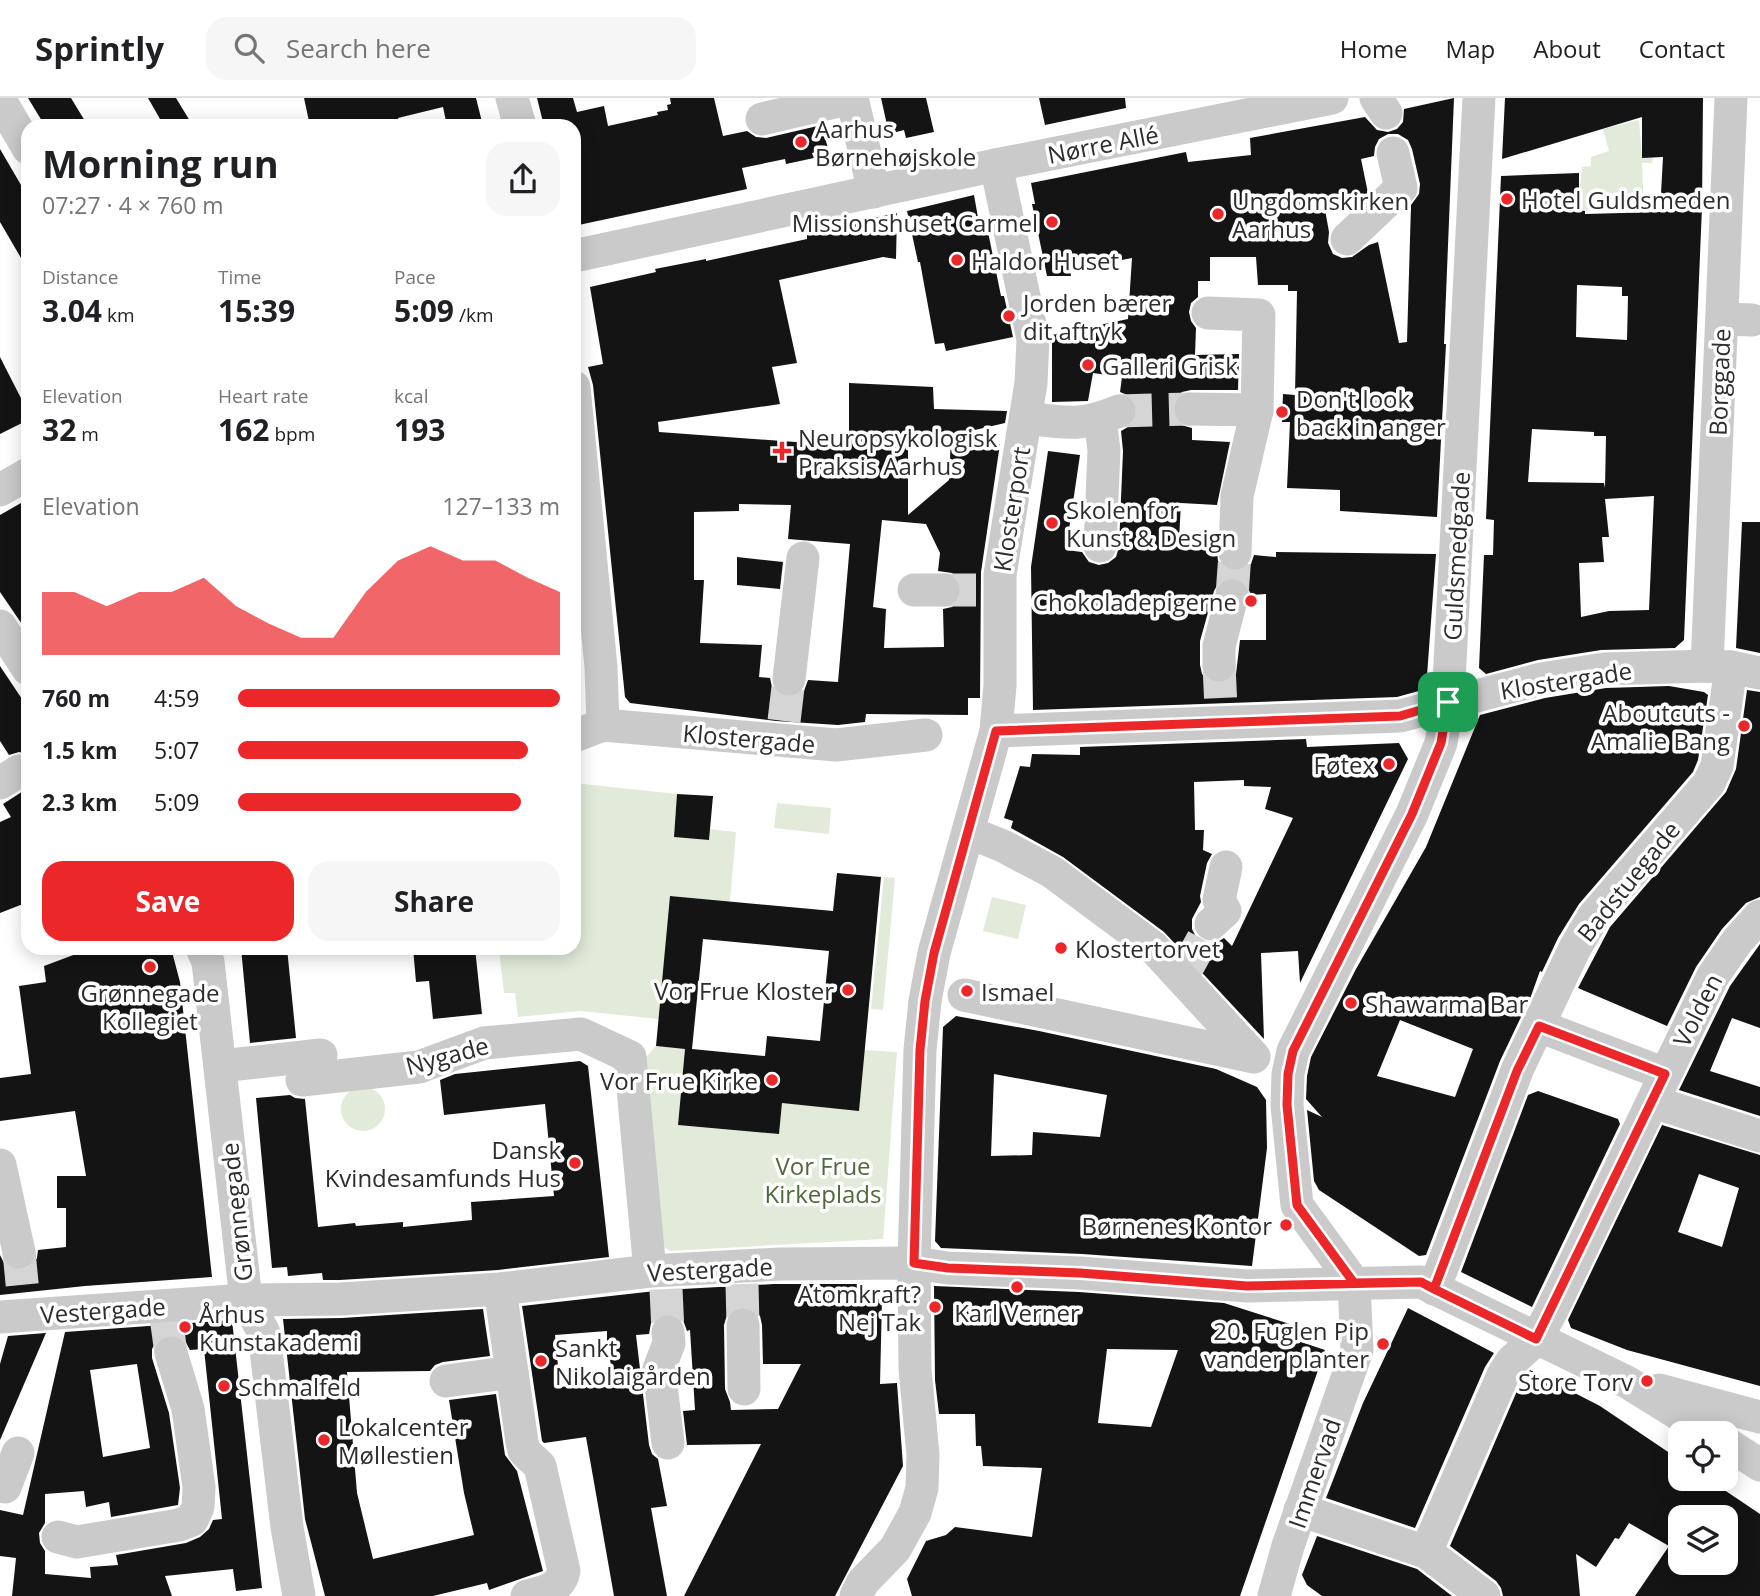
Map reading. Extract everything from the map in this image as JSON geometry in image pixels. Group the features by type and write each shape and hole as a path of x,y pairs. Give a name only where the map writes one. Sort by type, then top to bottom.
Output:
{"street":[{"path":"512,98 518,119"},
{"path":"762,119 852,98 874,192"},
{"name":"Nørre Allé","path":"581,255 996,165 1332,98"},
{"name":"Guldsmedgade","path":"1287,1089 1293,1051 1412,814 1441,743 1448,702 1479,98"},
{"name":"Borggade","path":"1731,98 1737,319 1732,669"},
{"path":"0,100 21,136"},
{"path":"1347,239 1401,188 1393,153"},
{"name":"Klosterport","path":"895,1549 915,1513 922,1488 923,1455 915,1369 914,1263 920,1050 925,1001 934,953 996,731 1000,685 990,589 1008,518 1031,383 1033,339 996,165"},
{"path":"1208,313 1259,315 1256,410 1237,496 1235,552"},
{"path":"1191,410 1256,410"},
{"path":"1026,418 1075,424 1110,415 1104,450 1100,546"},
{"path":"581,460 601,667 588,730"},
{"path":"0,490 21,478"},
{"path":"789,678 803,558"},
{"path":"1219,665 1219,646 1232,596"},
{"path":"0,626 21,658"},
{"name":"Klostergade","path":"996,731 1221,715 1400,716 1541,678 1604,669 1732,669"},
{"name":"Badstuegade","path":"1427,1285 1517,1071 1556,986 1594,916 1709,783 1717,766 1732,669"},
{"name":"Klostergade","path":"588,730 783,731 836,745 926,735"},
{"path":"968,832 1003,846 1052,872 1183,971 1254,1057 1287,1089 1297,1205 1354,1283"},
{"path":"1211,924 1224,911 1219,900 1226,867"},
{"name":"Volden","path":"1536,1339 1713,976 1738,940 1760,916"},
{"name":"Grønnegade","path":"205,955 208,962 246,1300 264,1333 286,1527 299,1596"},
{"path":"964,995 1254,1057"},
{"path":"1539,1026 1760,1136"},
{"name":"Nygade","path":"220,1066 419,1067 484,1043 581,1034 630,1057 660,1277"},
{"path":"0,1165 19,1252"},
{"name":"Vestergade","path":"10,1313 165,1312 246,1300 341,1299 914,1263 948,1268 1080,1273 1247,1286 1354,1283 1427,1285"},
{"name":"Immervad","path":"1274,1596 1300,1510 1357,1350 1354,1283"},
{"path":"1427,1285 1627,1382 1690,1421"},
{"path":"500,1289 524,1451 540,1466 564,1571 562,1580 552,1589 527,1596"},
{"path":"743,1325 744,1389"},
{"path":"668,1332 669,1343 659,1369 668,1443"},
{"path":"1426,1552 1503,1375 1512,1361 1536,1339"},
{"path":"58,1537 77,1542 179,1525 191,1520 198,1507 199,1487 188,1409 171,1353"},
{"path":"446,1381 512,1371"},
{"path":"1627,1382 1760,1417"},
{"path":"1738,1451 1760,1465"},
{"path":"0,1485 5,1487 18,1453"},
{"path":"1300,1510 1426,1552 1483,1596"},
{"path":"856,1596 863,1582 895,1549"},
{"path":"886,1596 895,1549"}],"green space":[{"path":"1639,120 1642,157 1653,157 1652,163 1642,163 1644,212 1577,210 1582,167 1591,166 1591,157 1609,151 1603,129"},
{"path":"581,784 677,794 674,837 709,840 710,829 736,832 730,902 671,896 659,1019 580,1011 518,1017 515,993 504,993 500,955 581,955"},
{"path":"777,803 831,808 829,834 774,828"},
{"path":"884,877 895,878 883,1010 871,1009"},
{"path":"992,897 1026,905 1018,939 983,931"},
{"name":"Vor Frue Kirkeplads","path":"656,1046 685,1049 678,1125 779,1134 782,1103 859,1110 864,1050 897,1052 883,1239 670,1251 663,1246 646,1057"},
{"path":"363,1087 378,1094 385,1109 378,1124 363,1131 348,1124 341,1109 348,1094"}],"building":[{"path":"28,98 71,98 84,119 41,119"},
{"path":"148,98 176,98 189,119 160,119"},
{"path":"304,98 476,98 481,119 446,119 443,107 398,119 308,119"},
{"path":"537,98 573,98 577,112 604,106 608,126 658,115 657,112 668,110 670,98 714,98 723,136 747,131 756,137 766,138 822,125 828,149 812,153 814,158 786,164 785,159 742,168 747,189 581,225 581,119 542,119"},
{"path":"881,98 926,98 934,132 906,138 904,130 889,134"},
{"path":"1039,98 1125,98 1126,108 1045,125"},
{"path":"1454,98 1437,517 1340,511 1340,490 1287,488 1290,422 1282,422 1283,394 1295,395 1297,291 1288,291 1288,285 1258,285 1256,257 1210,257 1210,281 1198,281 1198,297 1191,303 1189,312 1196,328 1195,355 1239,354 1238,390 1182,392 1175,399 1172,408 1174,418 1181,425 1192,428 1192,440 1230,442 1217,505 1181,503 1179,540 1216,543 1218,561 1225,570 1243,570 1251,564 1254,555 1276,557 1276,552 1436,554 1426,689 1397,697 1033,710 1031,567 1048,451 1080,455 1066,550 1082,552 1089,562 1099,565 1108,563 1116,557 1119,547 1123,451 1121,431 1133,424 1138,413 1132,397 1120,392 1122,377 1093,373 1088,401 1052,402 1052,335 1128,319 1132,258 1070,270 1071,276 1047,276 1032,204 1035,204 1031,183 1186,152 1188,162 1251,155 1250,138 1365,117 1377,130 1388,132 1397,129 1403,122 1404,109","holes":["1388,134 1398,134 1408,140 1420,184 1419,194 1411,205 1407,342 1399,343 1378,242 1352,257 1342,258 1333,254 1328,243 1329,232 1324,204 1365,196 1368,193 1361,159 1374,156 1379,139","1236,577 1246,583 1251,595 1266,594 1266,640 1240,640 1236,674 1228,682 1218,684 1209,681 1202,674 1200,641 1219,582"]},
{"path":"1505,98 1703,98 1702,207 1684,640 1675,648 1601,650 1538,660 1486,674 1479,668 1484,555 1493,555 1494,520 1486,519 1501,176 1579,173 1579,210 1585,211 1585,214 1660,212 1663,157 1642,158 1642,117 1502,159","holes":["1577,285 1622,287 1622,296 1628,296 1627,340 1576,337","1532,429 1594,432 1594,436 1606,436 1605,488 1604,483 1528,482","1654,496 1649,610 1609,611 1581,617 1579,563 1604,562 1602,537 1609,537 1605,499"]},
{"path":"0,149 21,185 21,258 0,222"},
{"name":"Haldor Huset","path":"974,195 979,223 986,222 1001,296 1004,296 1013,337 946,351 944,343 935,344 920,262 907,211"},
{"path":"897,213 896,259 883,257 779,280 797,363 772,367 780,404 658,422 659,432 849,446 849,383 933,387 934,409 1007,411 1005,423 936,439 908,434 908,515 949,480 951,437 1000,444 981,572 980,698 968,698 968,715 866,714 865,722 838,725 776,721 630,703 625,697 593,385 588,367 603,364 590,287 656,272 655,269 807,239 807,232","holes":["739,504 791,505 788,539 850,544 838,682 808,680 804,691 796,697 786,698 777,694 770,678 759,677 762,645 700,643 704,580 694,580 694,512 739,511","882,520 926,524 940,553 938,571 952,573 960,581 962,591 959,600 952,607 943,609 944,647 884,648 886,609 873,607"]},
{"path":"0,357 21,398 21,424 0,434"},
{"path":"21,503 21,623 0,592 0,515"},
{"path":"1742,522 1760,522 1760,653 1736,648"},
{"path":"737,557 783,562 780,589 737,585"},
{"path":"0,666 21,698 21,752 9,755 0,741"},
{"path":"1669,686 1708,695 1698,760 1693,772 1579,904 1558,938 1542,972 1540,971 1500,1061 1426,1255 1419,1256 1319,1190 1314,1181 1307,1110 1322,1117 1306,1099 1311,1057 1356,969 1426,847 1480,715 1545,698 1606,688","holes":["1400,1020 1473,1049 1455,1097 1377,1076"]},
{"path":"1747,690 1760,692 1760,897 1746,903 1722,929 1696,967 1667,1026 1578,988 1610,927 1726,792 1736,769"},
{"path":"1306,739 1307,747 1399,743 1408,759 1300,983 1298,951 1261,953 1264,1039 1164,932 1063,857 1011,828 1013,821 1004,818 1020,766 1030,767 1032,754 1080,755 1080,747","holes":["1244,780 1244,786 1271,787 1265,809 1293,818 1232,946 1224,938 1216,943 1206,943 1196,937 1192,929 1192,919 1201,902 1207,863 1212,854 1203,850 1204,830 1195,830 1194,782"]},
{"path":"21,792 21,905 0,913 0,822 11,817 3,804"},
{"path":"677,794 713,796 709,840 674,837"},
{"path":"837,873 881,877 859,1111 782,1103 779,1134 678,1125 685,1049 656,1046 670,896 833,911","holes":["703,939 829,951 820,1041 767,1036 765,1056 692,1049"]},
{"path":"1760,944 1760,1028 1732,1018 1710,1071 1760,1087 1760,1116 1679,1090 1730,986"},
{"path":"73,955 173,955 180,982 212,1277 0,1295 0,1255 5,1265 22,1271 32,1266 38,1250 66,1247 66,1208 57,1208 57,1176 86,1176 75,1111 0,1121 0,1078 31,1074 19,986 46,982 44,966"},
{"path":"242,955 288,955 296,1038 250,1043"},
{"path":"414,955 476,955 482,1014 433,1019 429,981 416,982"},
{"path":"956,1016 1039,1031 1216,1069 1257,1087 1266,1100 1267,1148 1252,1266 1082,1254 941,1248 935,1241 943,1027","holes":["994,1074 1107,1095 1100,1137 1033,1132 1032,1155 991,1156"]},
{"path":"580,1061 588,1066 609,1257 498,1270 340,1280 323,1280 322,1273 288,1276 287,1267 272,1268 256,1098 290,1095 305,1099 318,1227 403,1222 403,1227 472,1220 471,1202 554,1196 545,1104 444,1115 440,1080 455,1074"},
{"path":"1538,1091 1618,1119 1620,1124 1532,1307 1461,1272 1528,1095"},
{"path":"1662,1125 1760,1155 1760,1386 1627,1350 1571,1328 1568,1320","holes":["1699,1174 1739,1188 1722,1247 1678,1232"]},
{"path":"774,1284 865,1284 864,1299 882,1299 880,1384 897,1383 903,1466 835,1596 684,1596 761,1444 687,1445 683,1411 695,1410 690,1330 687,1331 683,1320 675,1314 667,1313 658,1316 651,1323 649,1334 636,1335 649,1445 652,1454 658,1459 667,1506 651,1508 667,1596 614,1596 586,1437 544,1443 542,1441 522,1306 664,1290","holes":["734,1308 752,1308 760,1316 763,1364 801,1364 778,1409 731,1410 725,1389 724,1325 727,1315","607,1331 614,1382 560,1387 555,1335"]},
{"path":"934,1286 1079,1292 1224,1303 1293,1325 1289,1338 1325,1350 1240,1596 912,1596 907,1579 926,1541 946,1535 955,1527 1032,1537 1042,1468 983,1466 981,1446 976,1446 975,1414 939,1414 935,1380","holes":["1107,1349 1178,1350 1151,1427 1098,1423"]},
{"path":"1408,1308 1494,1353 1485,1367 1415,1528 1326,1498 1363,1403"},
{"name":"Lokalcenter Møllestien","path":"483,1309 490,1356 443,1362 430,1371 347,1372 357,1493 373,1559 474,1535 464,1493 449,1400 496,1394 505,1455 517,1471 543,1571 489,1590 487,1583 433,1596 325,1596 305,1519 283,1319"},
{"path":"232,1320 262,1588 236,1591 233,1569 165,1576 172,1596 12,1596 16,1558 0,1556 0,1510 23,1515 65,1332","holes":["166,1334 175,1334 184,1339 190,1350 204,1349 222,1519 213,1520 209,1529 200,1537 186,1543 116,1555 118,1565 90,1567 91,1578 45,1574 45,1551 40,1543 39,1533 45,1523 45,1494 84,1491 86,1507 109,1502 111,1517 178,1505 180,1488 169,1413 152,1358 152,1349 157,1340","137,1364 150,1448 103,1457 90,1370"]},
{"path":"46,1333 0,1440 0,1364 8,1336"},
{"path":"1530,1370 1600,1406 1668,1452 1668,1491 1726,1491 1760,1514 1760,1596 1635,1596 1668,1547 1668,1575 1738,1575 1738,1505 1668,1505 1668,1545 1629,1523 1619,1539 1615,1538 1596,1567 1576,1554 1580,1596 1503,1596 1496,1581 1450,1546 1520,1384"},
{"path":"1317,1536 1417,1569 1452,1596 1322,1596 1307,1585 1302,1575"}],"tunnel":[{"path":"1119,411 1191,409"},
{"path":"1232,596 1235,553"},
{"path":"943,590 980,590"},
{"path":"1219,665 1221,708"},
{"path":"784,721 789,679"},
{"path":"1187,968 1211,924"},
{"path":"19,1252 23,1293"},
{"path":"742,1284 743,1325"},
{"path":"666,1289 668,1332"},
{"path":"166,1317 171,1353"}],"place":[{"name":"Aarhus Børnehøjskole","path":"801,142"},
{"name":"Hotel Guldsmeden","path":"1507,199"},
{"name":"Ungdomskirken Aarhus","path":"1218,214"},
{"name":"Missionshuset Carmel","path":"1052,222"},
{"name":"Haldor Huset","path":"957,260"},
{"name":"Jorden bærer dit aftryk","path":"1009,316"},
{"name":"Galleri Grisk","path":"1088,365"},
{"name":"Don't look back in anger","path":"1282,412"},
{"name":"Neuropsykologisk Praksis Aarhus","path":"782,451"},
{"name":"Skolen for Kunst & Design","path":"1052,523"},
{"name":"Chokoladepigerne","path":"1251,601"},
{"name":"Aboutcuts - Amalie Bang","path":"1744,726"},
{"name":"Føtex","path":"1389,764"},
{"name":"Klostertorvet","path":"1061,948"},
{"name":"Grønnegade Kollegiet","path":"150,967"},
{"name":"Vor Frue Kloster","path":"848,990"},
{"name":"Ismael","path":"967,991"},
{"name":"Shawarma Bar","path":"1351,1003"},
{"name":"Vor Frue Kirke","path":"772,1080"},
{"name":"Dansk Kvindesamfunds Hus","path":"575,1163"},
{"name":"Børnenes Kontor","path":"1286,1225"},
{"name":"Karl Verner","path":"1017,1287"},
{"name":"Atomkraft? Nej Tak","path":"935,1307"},
{"name":"Århus Kunstakademi","path":"185,1327"},
{"name":"20. Fuglen Pip vander planter","path":"1383,1344"},
{"name":"Sankt Nikolaigården","path":"541,1361"},
{"name":"Store Torv","path":"1647,1381"},
{"name":"Schmalfeld","path":"224,1386"},
{"name":"Lokalcenter Møllestien","path":"324,1440"}],"route":[{"path":"1448,702 1400,716 996,731 934,953 925,1001 920,1050 914,1263 948,1268 1080,1273 1247,1286 1421,1282 1434,1289 1536,1339 1665,1074 1539,1026 1517,1071 1434,1289 1421,1282 1354,1283 1297,1205 1287,1105 1288,1074 1293,1051 1412,814 1441,743 1448,702"}]}
